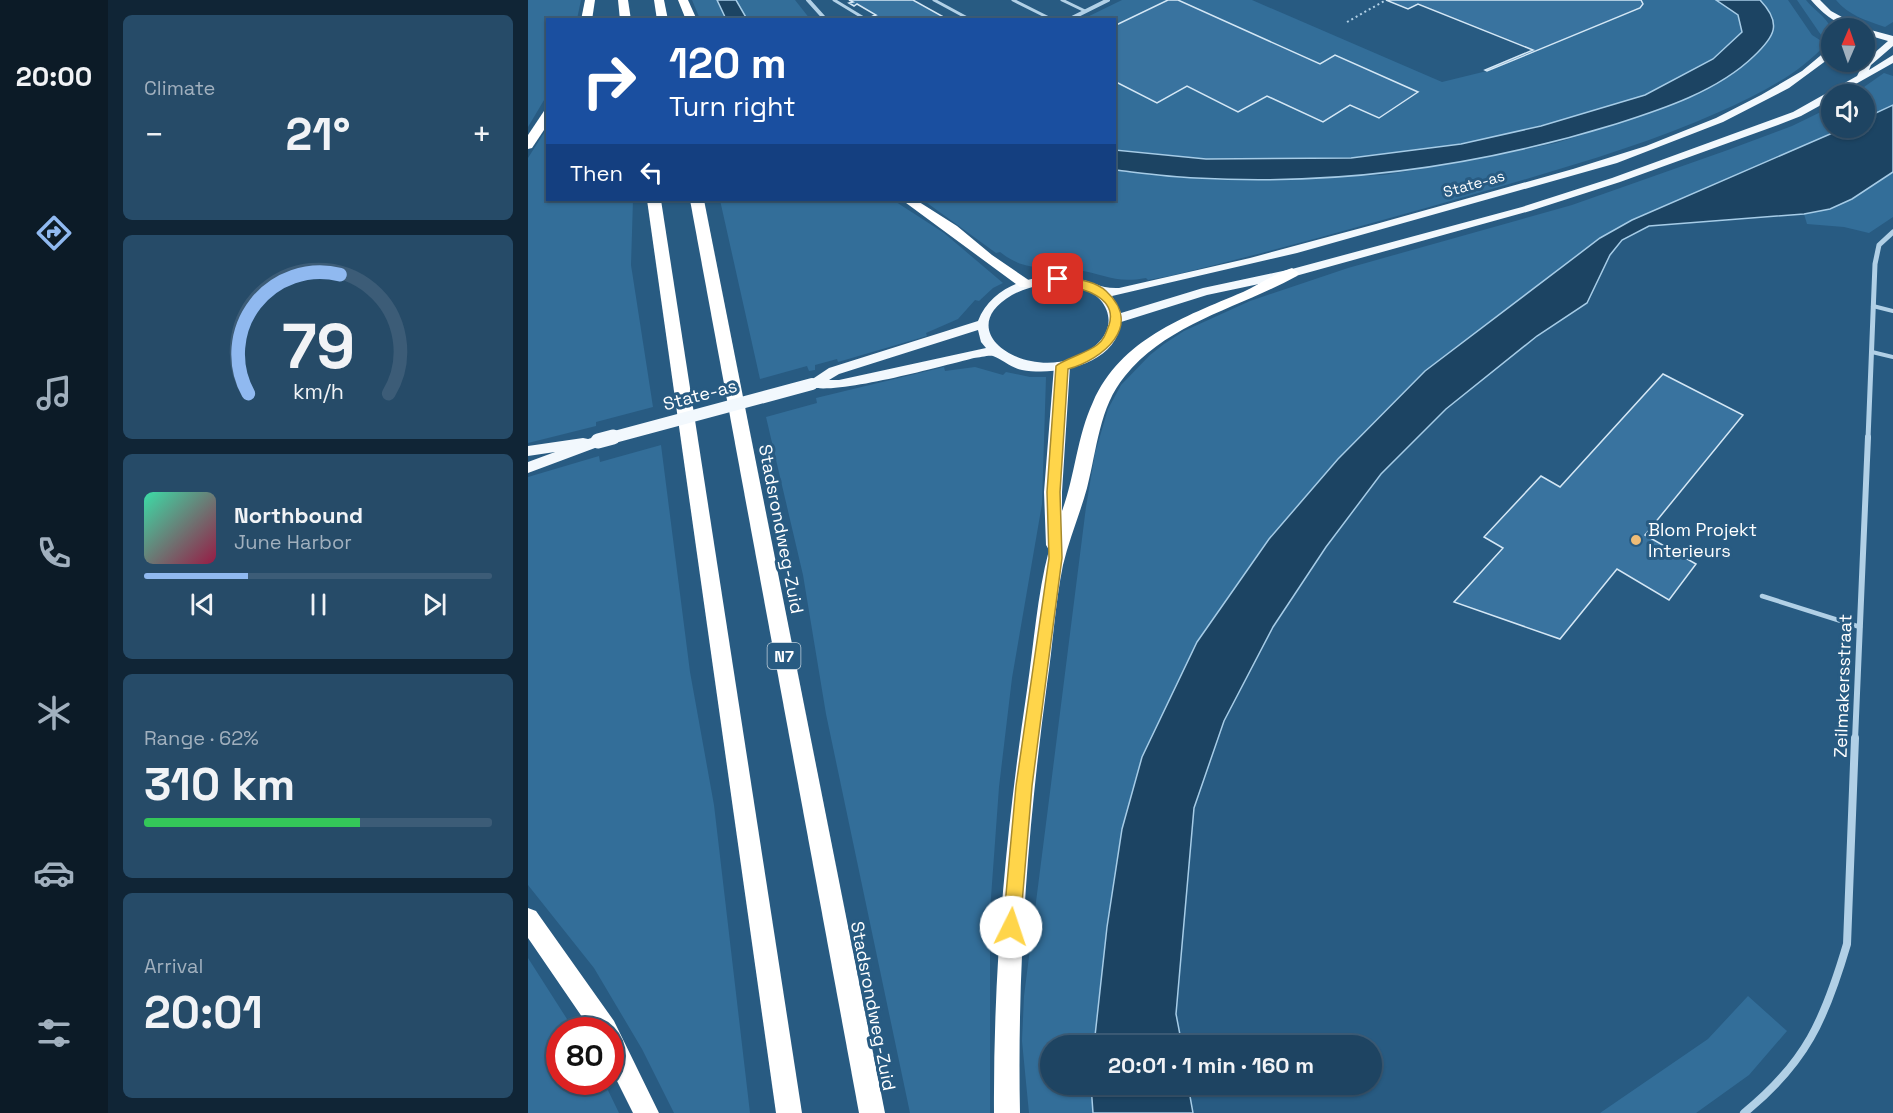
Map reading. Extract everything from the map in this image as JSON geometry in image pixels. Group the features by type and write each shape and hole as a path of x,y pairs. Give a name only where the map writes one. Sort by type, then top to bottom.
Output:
{"highway":[{"path":"586,18 590,0"},
{"path":"623,0 626,18"},
{"path":"659,0 663,18"},
{"path":"683,0 691,18"},
{"path":"528,145 546,117"},
{"path":"654,201 789,1113"},
{"name":"Stadsrondweg-Zuid","path":"697,201 872,1113"},
{"path":"910,201 952,229 987,258 1025,284"},
{"path":"1055,558 1078,492 1087,441 1095,415 1103,394 1119,372 1142,348 1176,325 1269,286 1292,273"},
{"path":"1007,1113 1005,1043 1014,883 1024,786 1055,558 1053,492 1062,366"},
{"path":"528,919 596,1017"},
{"path":"624,1068 646,1113"}],"main road":[{"path":"1815,0 1833,18"},
{"path":"1875,34 1893,40"},
{"path":"1862,76 1867,64 1893,40"},
{"path":"1849,84 1862,76 1881,69 1893,58"},
{"name":"State-as","path":"1102,293 1119,292 1196,276 1285,254 1635,154 1724,119 1780,89 1821,59"},
{"path":"1116,319 1256,278 1292,273 1490,220 1584,191 1774,123 1821,101"},
{"path":"1058,279 1082,284 1102,293 1115,310 1116,319 1110,339 1101,348 1077,362 1046,368 1024,366 1004,359 986,344 982,324 991,305 1006,293 1025,284 1058,279"},
{"name":"State-as","path":"528,451 598,441 812,384 834,371 982,324"},
{"name":"State-as","path":"812,384 839,385 974,354 994,352"},
{"name":"State-as","path":"528,468 547,463 598,441"}],"street":[{"path":"808,0 823,18"},
{"path":"1072,18 1108,0"},
{"name":"Zeilmakersstraat","path":"1744,1113 1767,1096 1808,1049 1832,1000 1847,944 1875,264 1879,245 1893,232"}],"lane":[{"path":"834,0 864,18"},
{"path":"934,0 966,18"},
{"path":"1013,0 1049,18"},
{"path":"1062,0 1084,11"},
{"path":"1873,306 1893,311"},
{"path":"1872,352 1893,357"},
{"path":"1762,596 1860,627"}],"path":[{"path":"1347,22 1386,0"}],"shaded area":[{"path":"528,0 581,0 577,18 546,18 546,97 528,127"},
{"path":"692,0 717,0 725,18 700,18"},
{"path":"717,0 736,0 746,18 726,18"},
{"path":"736,0 795,0 809,18 746,18"},
{"path":"1122,0 1252,0 1442,82 1487,71 1640,8 1643,4 1641,0 1716,0 1738,15 1742,32 1713,59 1645,95 1541,126 1461,144 1351,158 1206,159 1116,150 1116,18 1085,18"},
{"path":"1716,0 1760,0 1772,16 1773,23 1773,30 1767,43 1740,68 1689,98 1565,139 1461,162 1356,176 1250,180 1155,175 1116,170 1116,150 1206,159 1351,158 1461,144 1541,126 1645,95 1713,59 1742,32 1738,15"},
{"path":"1760,0 1788,0 1812,35 1821,41 1821,49 1815,55 1790,75 1762,92 1658,137 1468,196 1245,257 1148,280 1146,278 1118,279 1077,270 1028,266 1019,263 1000,252 996,253 924,201 1116,201 1116,170 1195,178 1272,179 1384,175 1556,143 1650,113 1702,91 1767,7"},
{"path":"1797,0 1806,0 1824,18 1821,18 1821,35"},
{"path":"1836,0 1893,0 1893,22 1885,27 1875,23 1875,18 1861,18"},
{"path":"1884,73 1893,76 1893,105 1875,113 1875,84 1868,84"},
{"path":"1893,105 1893,172 1852,199 1830,209 1804,214 1649,226 1622,240 1610,255 1587,303 1537,336 1446,409 1381,474 1326,547 1273,627 1224,721 1194,808 1176,1014 1180,1035 1095,1035 1107,927 1122,829 1142,757 1197,642 1269,539 1338,459 1425,371 1600,238 1632,220 1821,138 1875,138 1875,113"},
{"path":"1821,112 1821,138 1632,220 1600,238 1425,371 1338,459 1269,539 1142,757 1122,829 1107,927 1095,1035 1040,1035 1040,1095 1092,1095 1093,1113 1029,1113 1022,1041 1024,996 1086,507 1095,453 1108,409 1121,385 1164,344 1184,331 1250,301 1348,268 1572,205 1792,126"},
{"path":"546,130 546,201 633,201 631,265 653,407 596,422 596,426 528,443 528,158"},
{"path":"1893,172 1893,217 1869,233 1844,227 1807,224 1804,214 1851,198"},
{"path":"720,201 895,201 944,233 1003,283 993,288 979,301 975,300 958,319 926,333 927,336 838,362 837,359 815,365 815,370 809,371 807,366 760,379"},
{"path":"944,367 945,371 975,367 1003,375 1006,372 1030,377 1046,377 1042,504 1012,678 999,787 990,911 990,1113 910,1113 826,714 803,575 766,417 817,403 816,398"},
{"path":"661,445 690,672 714,805 750,1113 674,1113 642,1049 594,968 528,885 528,477 599,456 600,462"},
{"path":"528,958 566,1017 546,1017 546,1095 610,1095 619,1113 528,1113"},
{"path":"1748,996 1787,1031 1749,1075 1696,1113 1600,1113 1708,1039"},
{"path":"1092,1095 1190,1095 1193,1113 1093,1113"}],"building":[{"path":"849,0 913,0 945,18 876,18 873,16 876,15 857,4 854,6 849,3 853,2"},
{"path":"1168,0 1178,0 1320,64 1335,55 1418,92 1379,118 1350,105 1323,122 1267,96 1238,112 1187,86 1157,103 1116,82 1116,25"},
{"path":"1386,0 1641,0 1643,4 1640,8 1487,71 1485,70 1533,50 1418,4 1408,9"},
{"path":"1663,374 1743,415 1645,535 1696,564 1669,600 1617,569 1560,639 1454,602 1503,548 1484,537 1541,476 1560,487"}],"place":[{"name":"Blom Projekt Interieurs","path":"1636,540"}],"route":[{"path":"1011,927 1024,786 1055,558 1053,492 1062,366 1077,362 1101,348 1110,339 1115,329 1116,319 1115,310 1102,293 1075,281 1058,279"}]}
